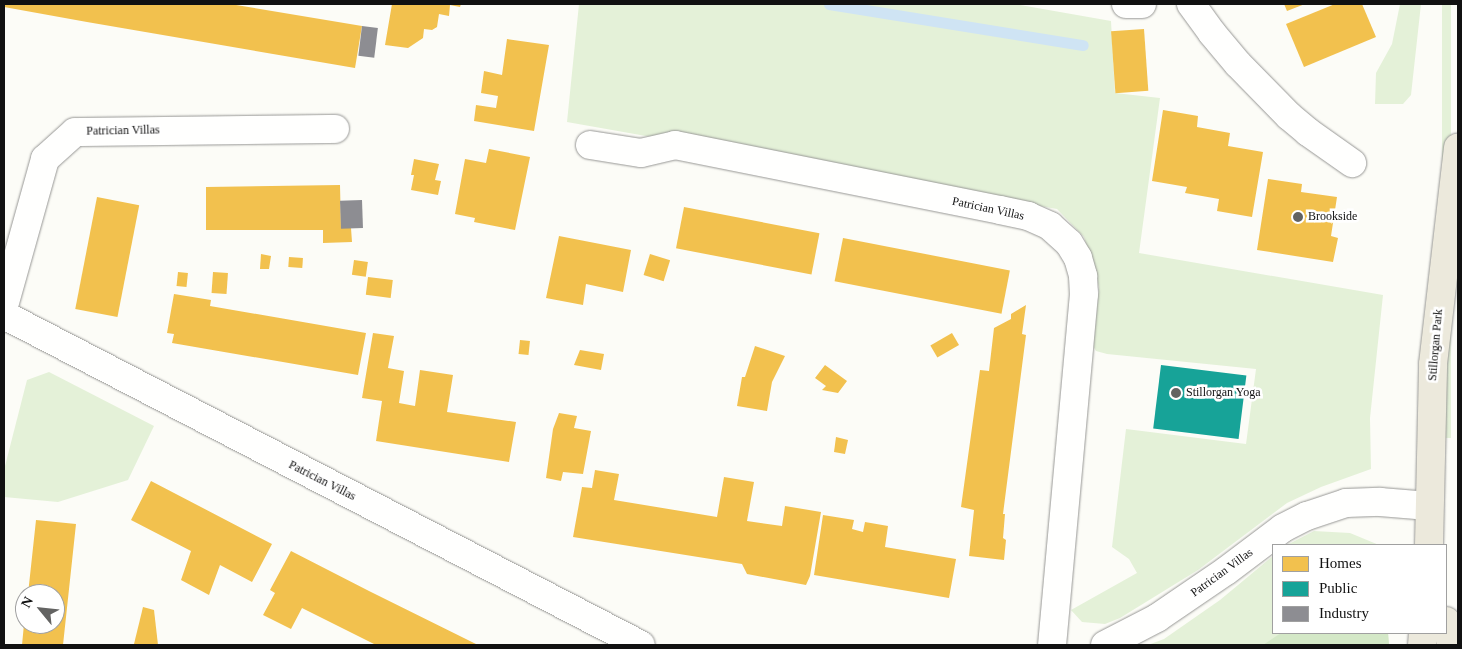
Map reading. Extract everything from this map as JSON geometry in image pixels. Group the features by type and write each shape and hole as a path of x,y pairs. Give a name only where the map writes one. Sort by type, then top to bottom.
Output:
{"main road":[{"name":"Stillorgan Park","path":"1429,544 1433,364 1450,272 1458,147"},
{"path":"1447,626 1451,645"}],"street":[{"path":"1126,4 1142,4"},
{"path":"1191,4 1238,64 1289,116 1352,163"},
{"name":"Patrician Villas","path":"4,306 45,159 75,132 335,129"},
{"name":"Patrician Villas","path":"590,145 641,153 675,145 1000,210 1028,216 1050,226 1069,243 1078,258 1083,276 1084,294 1052,645"},
{"name":"Patrician Villas","path":"4,316 641,645"},
{"name":"Patrician Villas","path":"1105,645 1157,618 1226,572 1283,528 1306,516 1346,503 1380,502 1429,506"}],"green space":[{"path":"579,4 1014,4 1111,21 1115,93 1160,98 1139,253 1383,295 1370,418 1371,469 1321,487 1287,503 1198,570 1120,618 1105,624 1082,622 1071,610 1137,573 1129,559 1112,547 1126,429 1246,444 1256,369 1107,354 1096,351 1093,346 1099,287 1084,237 1057,209 567,122"},
{"path":"1400,4 1421,4 1411,95 1403,104 1375,104 1376,73 1392,44"},
{"path":"1442,4 1451,4 1451,438 1442,438"},
{"path":"49,372 154,426 128,480 58,502 4,497 4,470 27,380"},
{"path":"1314,531 1350,533 1377,544 1289,544"},
{"path":"1272,557 1272,634 1388,634 1389,645 1148,645 1164,639 1220,600"},
{"path":"1280,634 1388,634 1389,645 1263,645"}],"building: Homes":[{"path":"4,4 230,4 362,26 355,68 4,7"},
{"path":"392,4 461,4 460,7 450,5 449,16 439,14 437,27 432,30 424,29 423,38 408,48 385,45"},
{"path":"1284,4 1305,4 1287,11"},
{"path":"1335,4 1362,4 1376,37 1304,67 1286,24"},
{"path":"1144,29 1148,91 1115,93 1111,31"},
{"path":"507,39 549,45 534,131 474,121 476,105 496,108 498,96 481,93 484,71 502,75"},
{"path":"1163,110 1198,116 1197,127 1230,133 1228,146 1263,152 1252,217 1217,211 1219,199 1185,193 1187,187 1152,181"},
{"path":"489,149 530,157 515,230 474,222 475,218 455,214 465,159 486,163"},
{"path":"414,159 439,164 435,180 441,181 438,195 411,190 414,175 411,175"},
{"name":"Brookside","path":"1268,179 1302,184 1301,192 1337,197 1331,236 1338,238 1333,262 1257,250"},
{"path":"340,185 341,228 351,228 352,242 323,243 323,230 206,230 206,187"},
{"path":"97,197 139,205 117,317 75,309"},
{"path":"684,207 819,233 811,275 676,248"},
{"path":"559,236 631,250 623,292 586,284 583,305 546,298"},
{"path":"843,238 1010,270 1001,314 835,281"},
{"path":"261,254 271,256 269,269 260,269"},
{"path":"650,254 670,260 664,281 644,275"},
{"path":"289,257 303,258 302,268 288,267"},
{"path":"354,260 368,262 366,277 352,275"},
{"path":"178,272 188,273 186,287 177,286"},
{"path":"213,272 228,273 226,294 212,293"},
{"path":"368,277 393,280 391,298 366,295"},
{"path":"174,294 211,300 210,306 366,333 358,375 172,343 174,334 167,333"},
{"path":"1026,305 1022,334 1026,335 1003,514 1005,514 1003,538 1006,540 1004,560 969,556 974,510 961,507 980,370 989,371 994,328 1011,319 1011,314"},
{"path":"373,333 394,336 388,368 404,371 399,403 415,406 420,370 453,375 447,412 516,422 509,462 376,441 382,401 362,398"},
{"path":"952,333 959,345 937,358 930,346"},
{"path":"520,340 530,341 528,355 519,354"},
{"path":"755,346 785,356 772,382 767,411 737,406 742,377 745,377"},
{"path":"580,350 604,354 601,370 574,365"},
{"path":"825,365 847,381 838,393 822,390 826,386 815,378"},
{"path":"559,413 577,416 574,428 591,431 583,474 563,472 561,481 546,478 553,429"},
{"path":"836,437 848,440 845,454 834,452"},
{"path":"595,470 619,474 614,500 717,517 724,477 754,482 747,521 782,526 785,506 821,512 810,576 806,585 747,574 742,564 573,537 582,487 592,488"},
{"path":"151,481 272,544 252,582 220,565 209,595 181,580 191,551 131,520"},
{"path":"823,515 854,520 852,529 863,532 865,522 888,526 885,547 956,559 949,598 814,575"},
{"path":"36,520 76,524 65,626 65,584 29,584"},
{"path":"291,551 478,645 376,645 302,608 291,629 263,615 275,593 270,590"},
{"path":"143,607 154,610 158,645 134,644"},
{"path":"23,634 64,634 63,645 22,645"}],"building: Public":[{"path":"1161,365 1246,375 1239,439 1153,429"}],"building: Industry":[{"path":"362,26 378,28 374,58 358,56"},
{"path":"362,200 363,228 341,229 340,201"}],"waterway":[{"path":"829,4 1083,45"}],"place":[{"name":"Brookside","path":"1298,217"},
{"name":"Stillorgan Yoga","path":"1176,393"}]}
